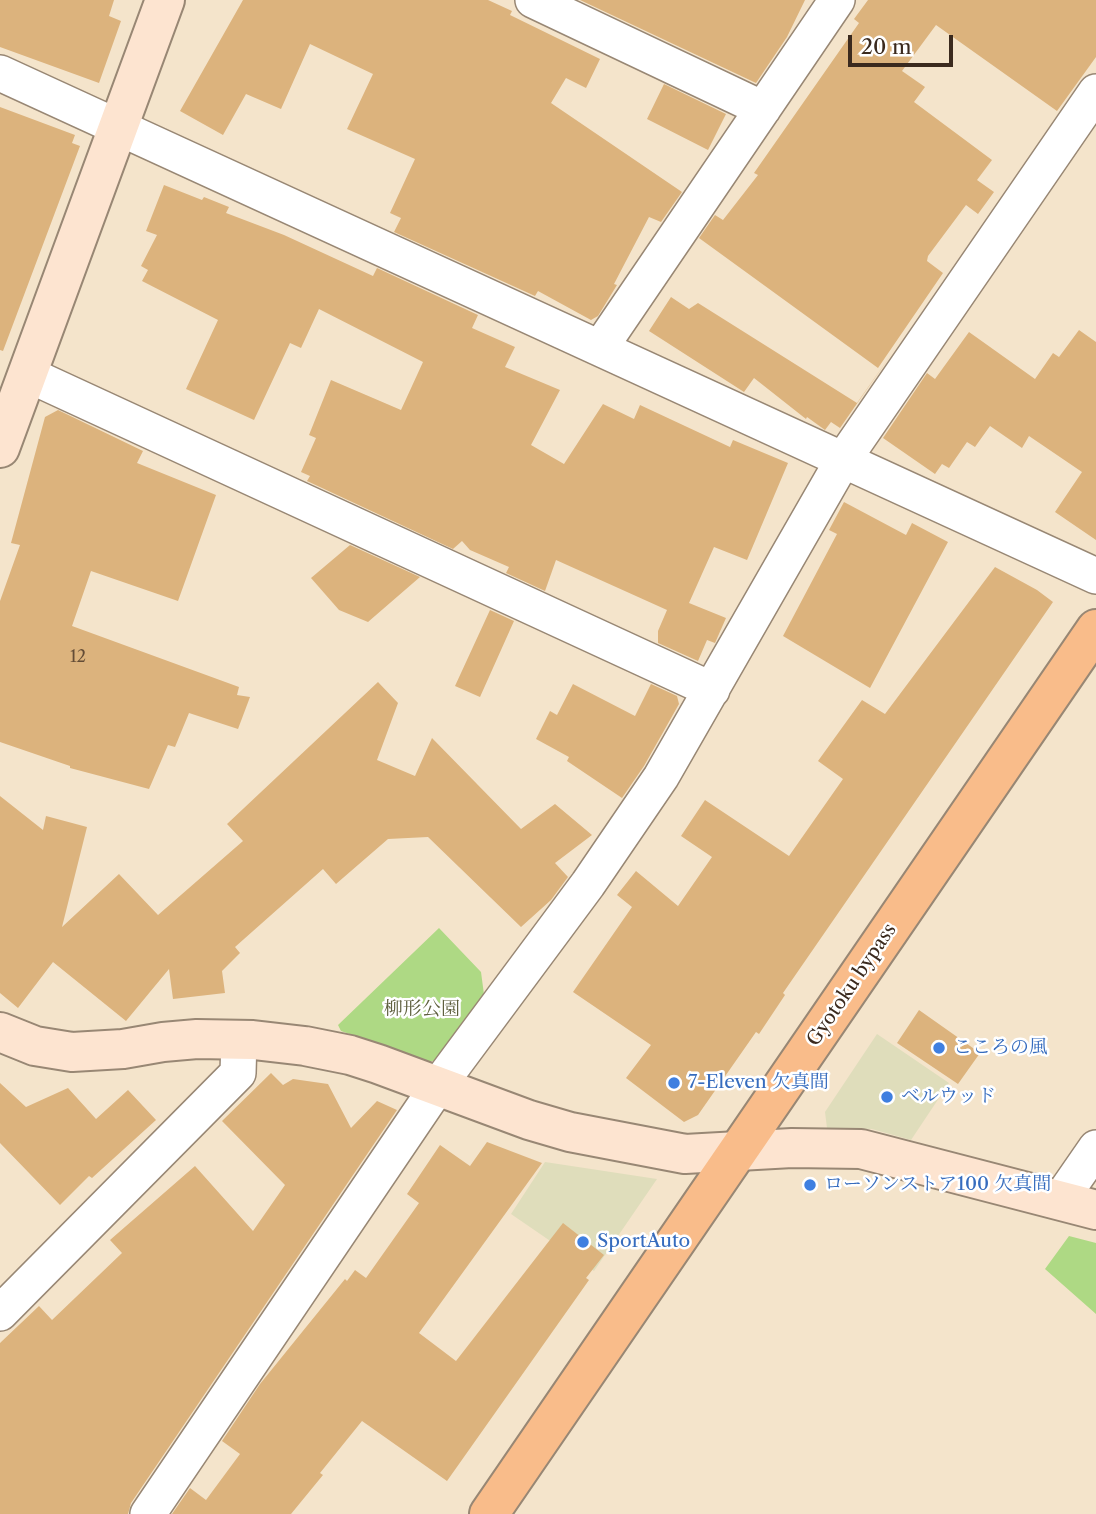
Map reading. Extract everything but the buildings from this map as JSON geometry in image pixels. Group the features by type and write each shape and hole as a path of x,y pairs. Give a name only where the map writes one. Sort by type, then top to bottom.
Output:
{"main road":[{"name":"Gyotoku bypass","path":"489,1514 1096,629"}],"street":[{"path":"0,448 165,0"},
{"path":"533,0 763,109"},
{"path":"600,348 837,0"},
{"path":"0,73 1096,576"},
{"path":"148,1514 438,1086 588,884 661,778 843,460 1096,92"},
{"path":"27,374 712,690"},
{"path":"0,1032 35,1046 72,1052 123,1049 180,1040 285,1042 350,1055 528,1120 570,1132 685,1154 792,1147 860,1149 1078,1205 1096,1148"},
{"path":"0,1313 237,1073 239,1040"}],"shaded area":[{"name":"ベルウッド","path":"877,1034 949,1083 911,1140 872,1129 827,1128 825,1112"},
{"name":"SportAuto","path":"545,1162 657,1179 594,1271 511,1214"}],"green space":[{"name":"柳形公園","path":"439,928 481,972 485,1002 443,1058 429,1062 341,1031 338,1025"},
{"path":"1069,1236 1096,1243 1096,1314 1045,1269"}],"place":[{"name":"こころの風","path":"939,1048"},
{"name":"7-Eleven 欠真間","path":"674,1083"},
{"name":"ベルウッド","path":"887,1097"},
{"name":"ローソンストア100 欠真間","path":"810,1185"},
{"name":"SportAuto","path":"583,1242"}]}
